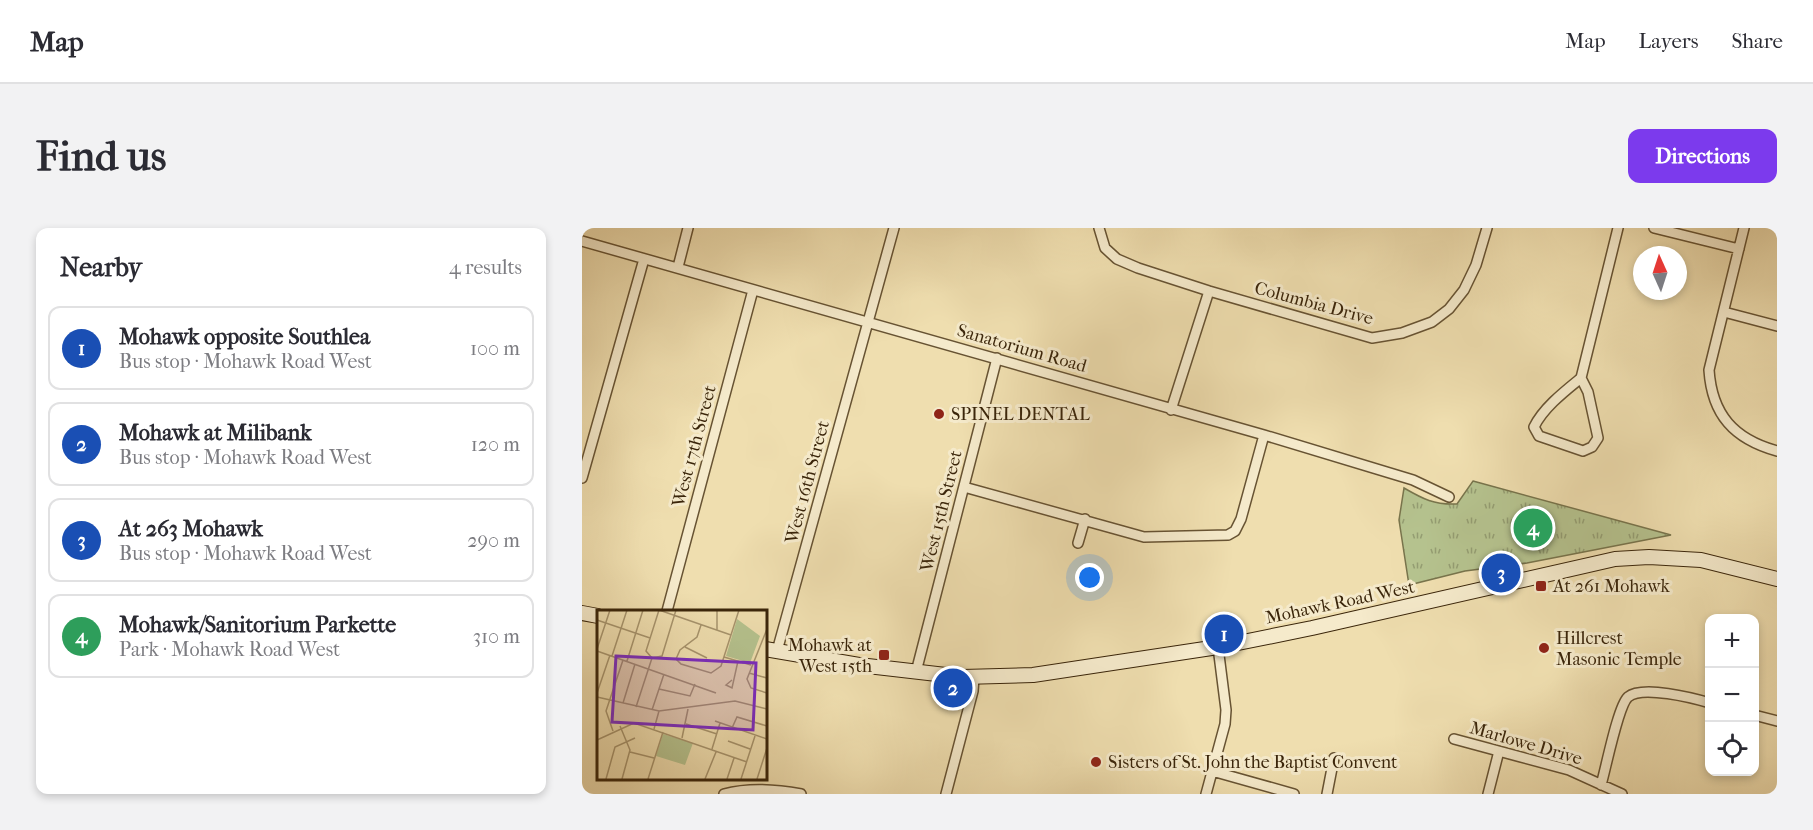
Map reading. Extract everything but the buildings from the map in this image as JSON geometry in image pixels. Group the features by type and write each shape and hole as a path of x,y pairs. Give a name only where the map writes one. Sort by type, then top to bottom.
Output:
{"main road":[{"name":"Mohawk Road West","path":"771,650 859,665 974,678 1044,674 1218,647 1616,559 1649,557 1701,560 1777,579"},
{"path":"582,613 597,616"}],"street":[{"path":"678,267 688,228"},
{"name":"West 16th Street","path":"771,650 894,228"},
{"name":"Columbia Drive","path":"1100,228 1105,248 1117,259 1209,291 1372,338 1402,333 1432,322 1449,309 1464,290 1476,265 1487,228"},
{"path":"1581,378 1588,392 1598,438 1592,447 1582,451 1539,436 1534,427 1538,418 1581,378 1618,228"},
{"path":"1654,228 1739,249"},
{"path":"1744,228 1709,370 1710,388 1728,425 1745,439 1777,451"},
{"name":"Sanatorium Road","path":"582,241 1264,435 1413,480 1449,497"},
{"path":"582,478 644,259"},
{"name":"West 17th Street","path":"667,610 753,290"},
{"path":"1171,410 1209,291"},
{"path":"1724,312 1777,326"},
{"name":"West 15th Street","path":"916,672 997,358"},
{"path":"964,487 1144,537 1228,535 1235,531 1241,519 1264,435"},
{"path":"1078,543 1084,519"},
{"path":"1206,794 1226,710 1218,647"},
{"path":"946,794 973,690 974,678"},
{"path":"1601,785 1620,712 1627,697 1645,692 1686,696 1705,702"},
{"path":"1759,716 1777,721"},
{"name":"Marlowe Drive","path":"1454,739 1569,770 1622,794"},
{"path":"1488,794 1499,751"},
{"path":"1327,794 1334,758"},
{"path":"1212,771 1294,794"},
{"path":"724,794 748,789 771,789 801,794"}],"green space":[{"path":"1473,481 1671,535 1527,563 1465,571 1409,585 1399,520 1404,488 1429,500 1457,504"}],"place":[{"name":"SPINEL DENTAL","path":"939,414"},
{"name":"Mohawk/Sanitorium Parkette","path":"1533,528"},
{"name":"At 263 Mohawk","path":"1501,573"},
{"name":"At 261 Mohawk","path":"1541,586"},
{"name":"Mohawk opposite Southlea","path":"1224,634"},
{"name":"Hillcrest Masonic Temple","path":"1544,648"},
{"name":"Mohawk at West 15th","path":"884,655"},
{"name":"Mohawk at Milibank","path":"953,688"},
{"name":"Sisters of St. John the Baptist Convent","path":"1096,762"}]}
